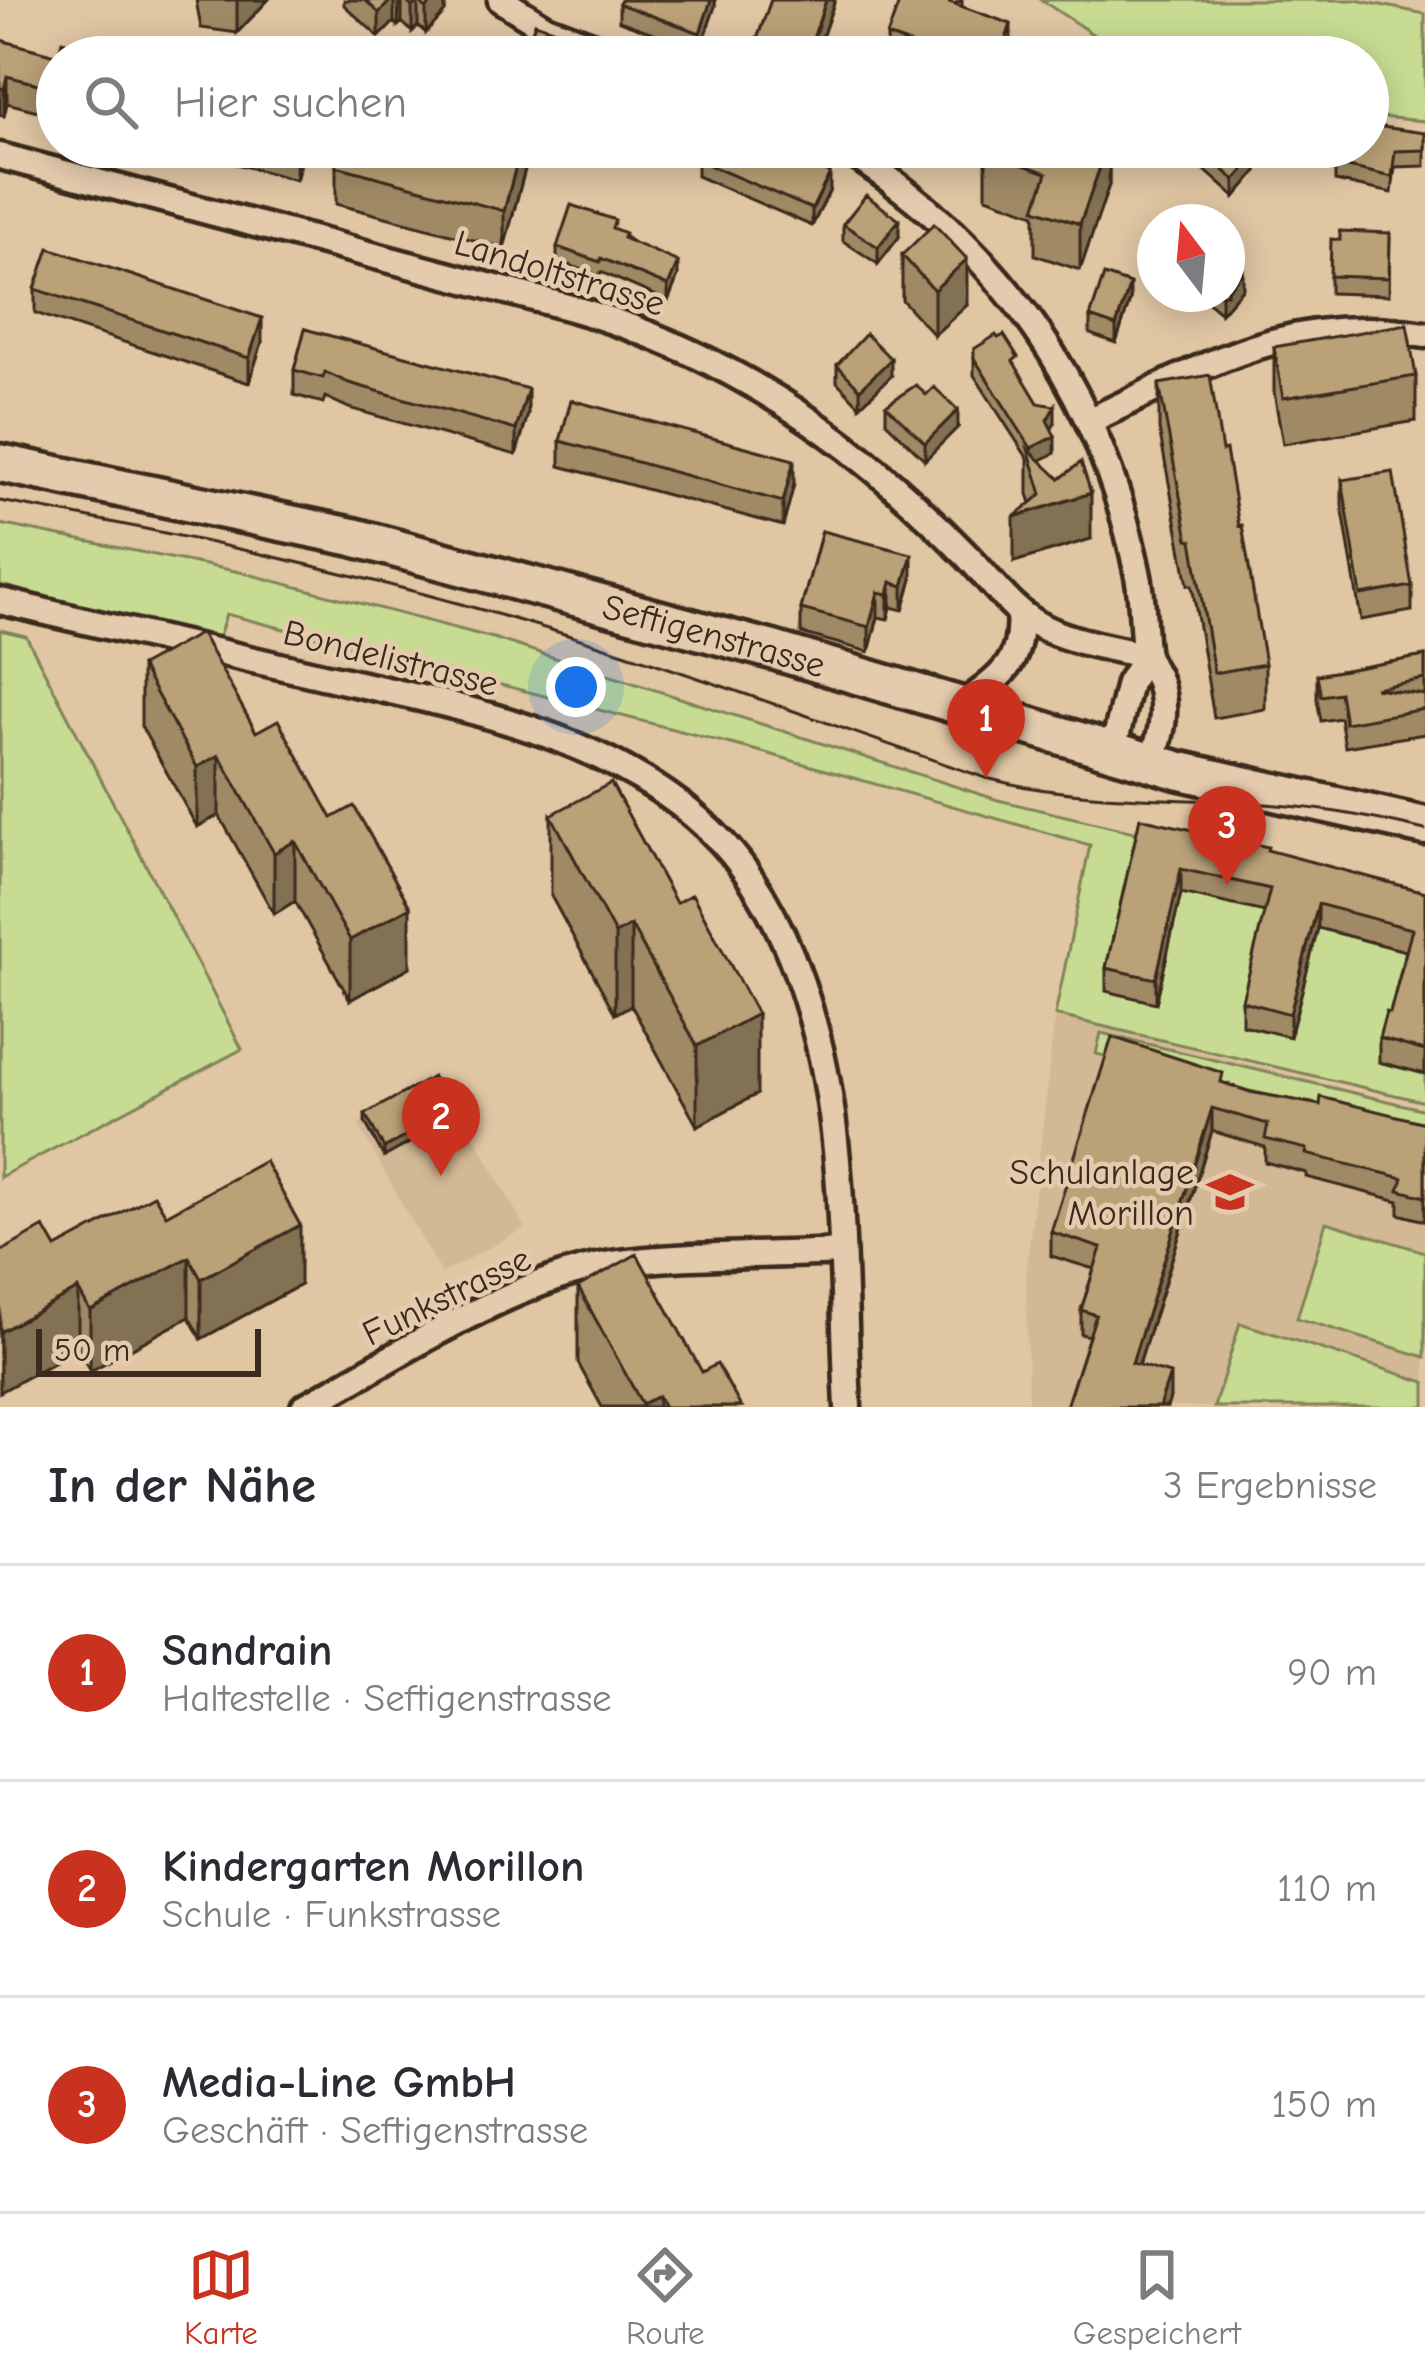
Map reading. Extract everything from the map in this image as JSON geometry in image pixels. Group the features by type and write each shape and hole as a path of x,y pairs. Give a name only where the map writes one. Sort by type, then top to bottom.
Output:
{"main road":[{"name":"Seftigenstrasse","path":"0,463 353,537 1152,763 1425,826"}],"street":[{"path":"501,0 567,36"},
{"name":"Landoltstrasse","path":"0,157 36,167"},
{"name":"Landoltstrasse","path":"42,168 586,312 701,357 785,404 873,469 966,555 1018,613 1050,631 1145,656"},
{"path":"872,168 928,208 975,254 1042,337 1091,420 1126,522 1139,583 1145,656 1161,697 1163,729 1152,763"},
{"path":"1091,420 1242,349 1291,335 1357,328 1425,335"},
{"name":"Bondelistrasse","path":"0,602 499,720 584,750 634,776 696,818 756,886 799,976 827,1082 848,1407"},
{"path":"963,706 1012,663 1021,638 1018,613"},
{"path":"1113,750 1129,683 1145,656"},
{"name":"Funkstrasse","path":"304,1407 528,1289 609,1264 840,1252"}],"shaded area":[{"name":"Schulanlage Morillon","path":"1055,1015 1425,1109 1425,1407 1028,1407 1026,1274"},
{"path":"442,1078 525,1228 441,1274 358,1124"}],"green space":[{"path":"1041,0 1356,0 1425,14 1425,121 1389,118 1389,36 1095,36"},
{"path":"0,524 240,572 493,638 998,800 1134,832 1140,842 1156,1002 1185,874 1270,915 1323,910 1327,930 1412,953 1379,1062 1425,1074 1425,1102 1055,1015 1090,845 762,752 226,614 218,640 0,585"},
{"path":"0,630 26,636 242,1049 0,1177"},
{"path":"1101,1033 1425,1110 1425,1133 1096,1054"},
{"path":"1326,1222 1425,1252 1425,1357 1297,1318"},
{"path":"1240,1323 1425,1382 1425,1407 1214,1407"}],"building":[{"path":"365,0 391,0 379,13"},
{"path":"405,0 434,0 426,9 418,1 412,7"},
{"path":"621,0 711,0 700,33 619,4"},
{"path":"771,0 826,0 814,36 758,36"},
{"path":"900,0 950,0 1011,24 1007,36 887,36"},
{"path":"535,23 572,36 530,36"},
{"path":"0,40 36,50 36,84 7,76 4,89 0,88"},
{"path":"1389,128 1425,133 1425,150 1395,151 1392,177 1353,168 1389,168"},
{"path":"343,168 515,168 504,211"},
{"path":"716,168 818,168 830,173 812,209"},
{"path":"1032,168 1100,168 1080,224 1035,209 1047,173"},
{"path":"1221,168 1246,168 1235,180"},
{"path":"866,195 899,220 878,247 843,224"},
{"path":"571,205 615,220 612,228 625,233 623,238 678,262 668,286 601,258 600,262 557,247"},
{"path":"934,224 967,259 934,290 902,255"},
{"path":"1340,231 1390,233 1389,278 1330,276 1331,239 1340,240"},
{"path":"49,248 262,318 249,358 35,289"},
{"path":"1104,275 1130,284 1116,326 1090,317"},
{"path":"1407,324 1416,376 1283,398 1274,347"},
{"path":"305,329 528,389 516,430 325,372 323,378 294,370"},
{"path":"866,334 891,359 860,389 837,365"},
{"path":"1004,335 1018,357 1013,361 1038,403 1055,406 1047,420 1055,436 1031,448 974,358 974,349"},
{"path":"1210,375 1265,664 1214,673 1159,384"},
{"path":"916,385 926,395 934,387 958,410 925,443 886,405"},
{"path":"571,400 794,460 783,502 560,441"},
{"path":"1028,449 1060,479 1081,462 1091,493 1014,517 1042,494"},
{"path":"1393,472 1412,586 1361,595 1342,480"},
{"path":"822,531 912,554 903,586 891,582 888,594 878,592 869,627 801,609"},
{"path":"201,633 256,732 278,720 332,818 354,806 410,907 350,940 295,841 274,853 219,755 197,767 141,666"},
{"path":"1425,656 1425,679 1375,688 1425,695 1425,709 1345,723 1340,693 1321,696 1317,675"},
{"path":"611,783 676,903 692,894 757,1014 697,1046 631,925 615,934 551,815"},
{"path":"1140,818 1268,847 1425,892 1425,1051 1379,1038 1412,929 1318,904 1290,1014 1242,1001 1270,889 1181,869 1156,979 1106,968"},
{"path":"1112,1037 1223,1073 1221,1082 1250,1092 1320,1105 1321,1097 1425,1123 1425,1197 1399,1190 1403,1178 1265,1139 1268,1124 1212,1108 1132,1363 1170,1374 1159,1407 1066,1407 1096,1315 1081,1310 1101,1248 1051,1232"},
{"path":"433,1077 452,1111 384,1148 365,1114"},
{"path":"265,1161 300,1225 201,1279 189,1257 90,1311 78,1289 0,1332 0,1252 44,1227 56,1248 154,1195 166,1215"},
{"path":"637,1254 702,1372 717,1364 741,1407 664,1407 658,1396 642,1404 578,1287"}],"tram line":[{"path":"0,501 282,559 492,613 668,667 986,778 1102,796 1314,809 1425,830"}],"place":[{"name":"Sandrain","path":"986,778"},
{"name":"Media-Line GmbH","path":"1227,885"},
{"name":"Kindergarten Morillon","path":"441,1176"},
{"name":"Schulanlage Morillon","path":"1230,1192"}]}
